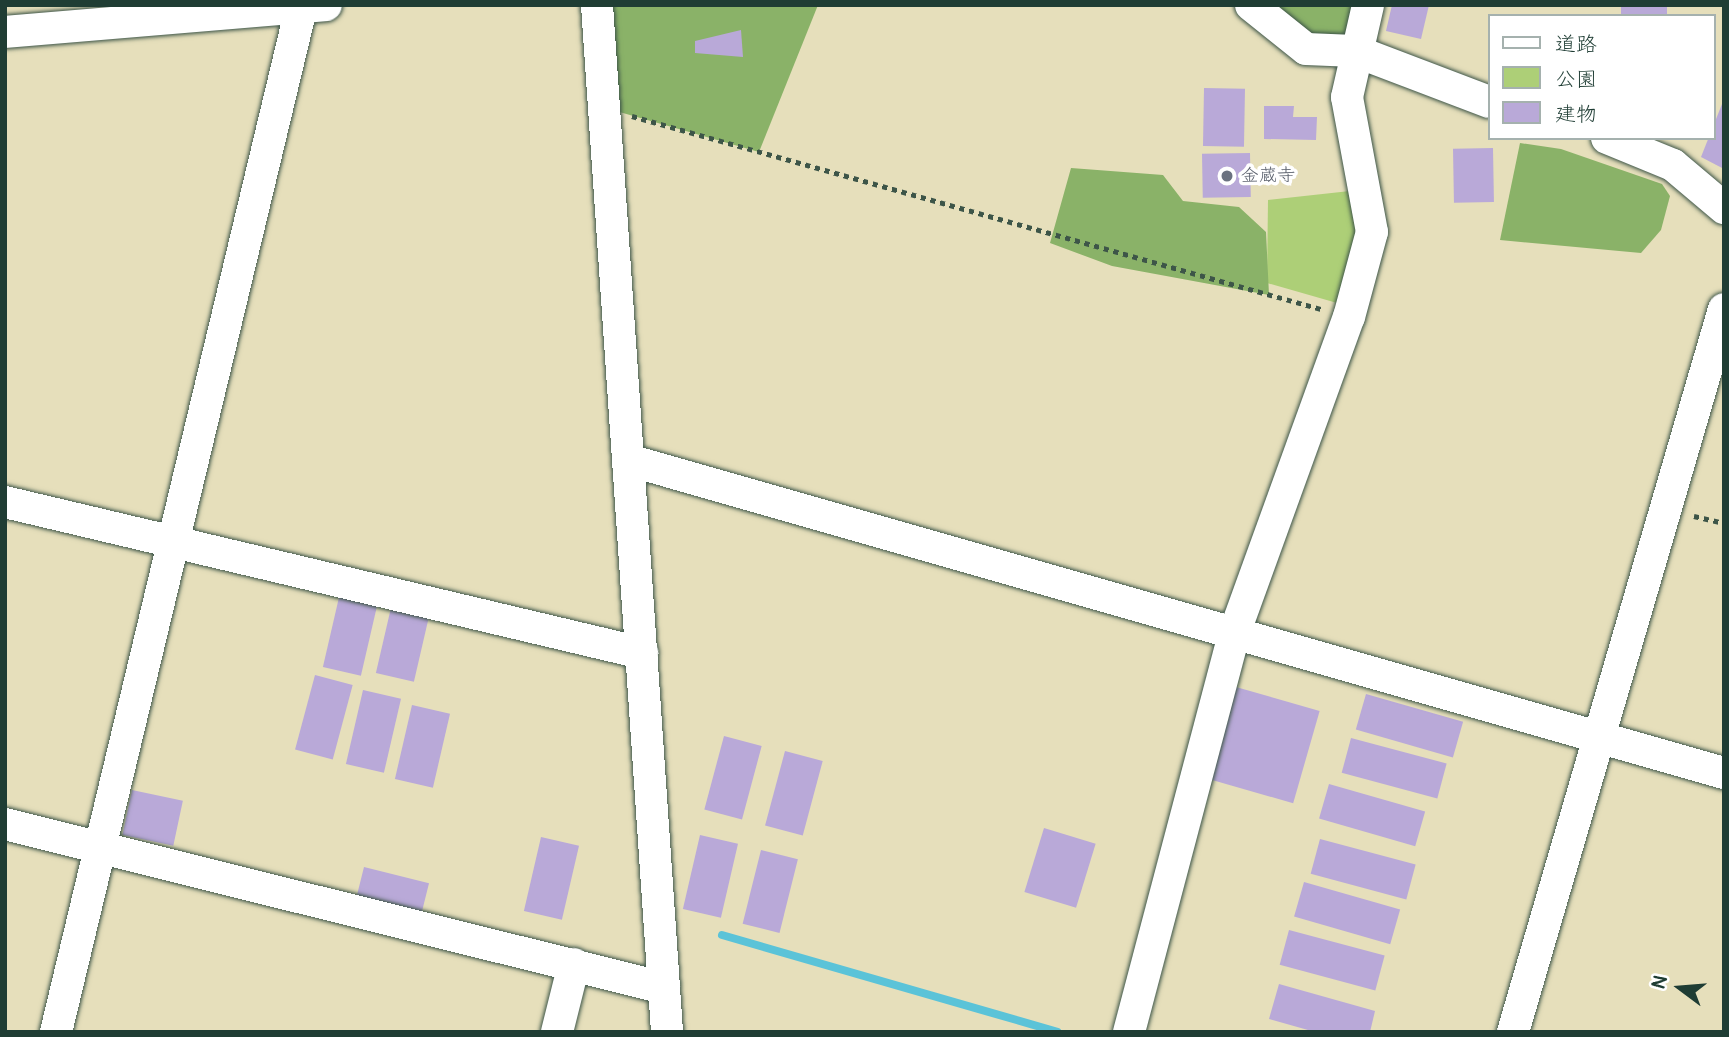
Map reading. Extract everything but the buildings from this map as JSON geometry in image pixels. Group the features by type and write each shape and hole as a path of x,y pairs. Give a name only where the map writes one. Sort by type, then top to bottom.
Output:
{"street":[{"path":"597,5 602,107 632,461 667,1032"},
{"path":"1251,5 1306,49 1355,51 1488,102"},
{"path":"1129,1032 1234,634 1349,317 1372,232 1347,97 1355,51 1368,5"},
{"path":"5,32 314,7 177,537 56,1032"},
{"path":"1612,140 1673,166 1724,208"},
{"path":"1513,1032 1724,309"},
{"path":"632,461 1598,740 1724,773"},
{"path":"5,502 177,537 409,601 642,653"},
{"path":"5,824 664,988"},
{"path":"557,1032 574,964"}],"path":[{"path":"602,107 1349,317"}],"green space":[{"path":"597,5 818,5 759,152 602,107"},
{"path":"1251,5 1359,5 1349,43 1306,49"},
{"path":"1520,143 1561,149 1662,184 1670,196 1661,230 1641,253 1500,240"},
{"path":"1071,168 1163,175 1183,201 1239,207 1266,232 1269,295 1112,266 1050,243"},
{"path":"1359,190 1351,307 1267,283 1268,200"}],"waterway":[{"path":"722,935 1057,1032"}],"place":[{"name":"金蔵寺","path":"1227,176"}]}
